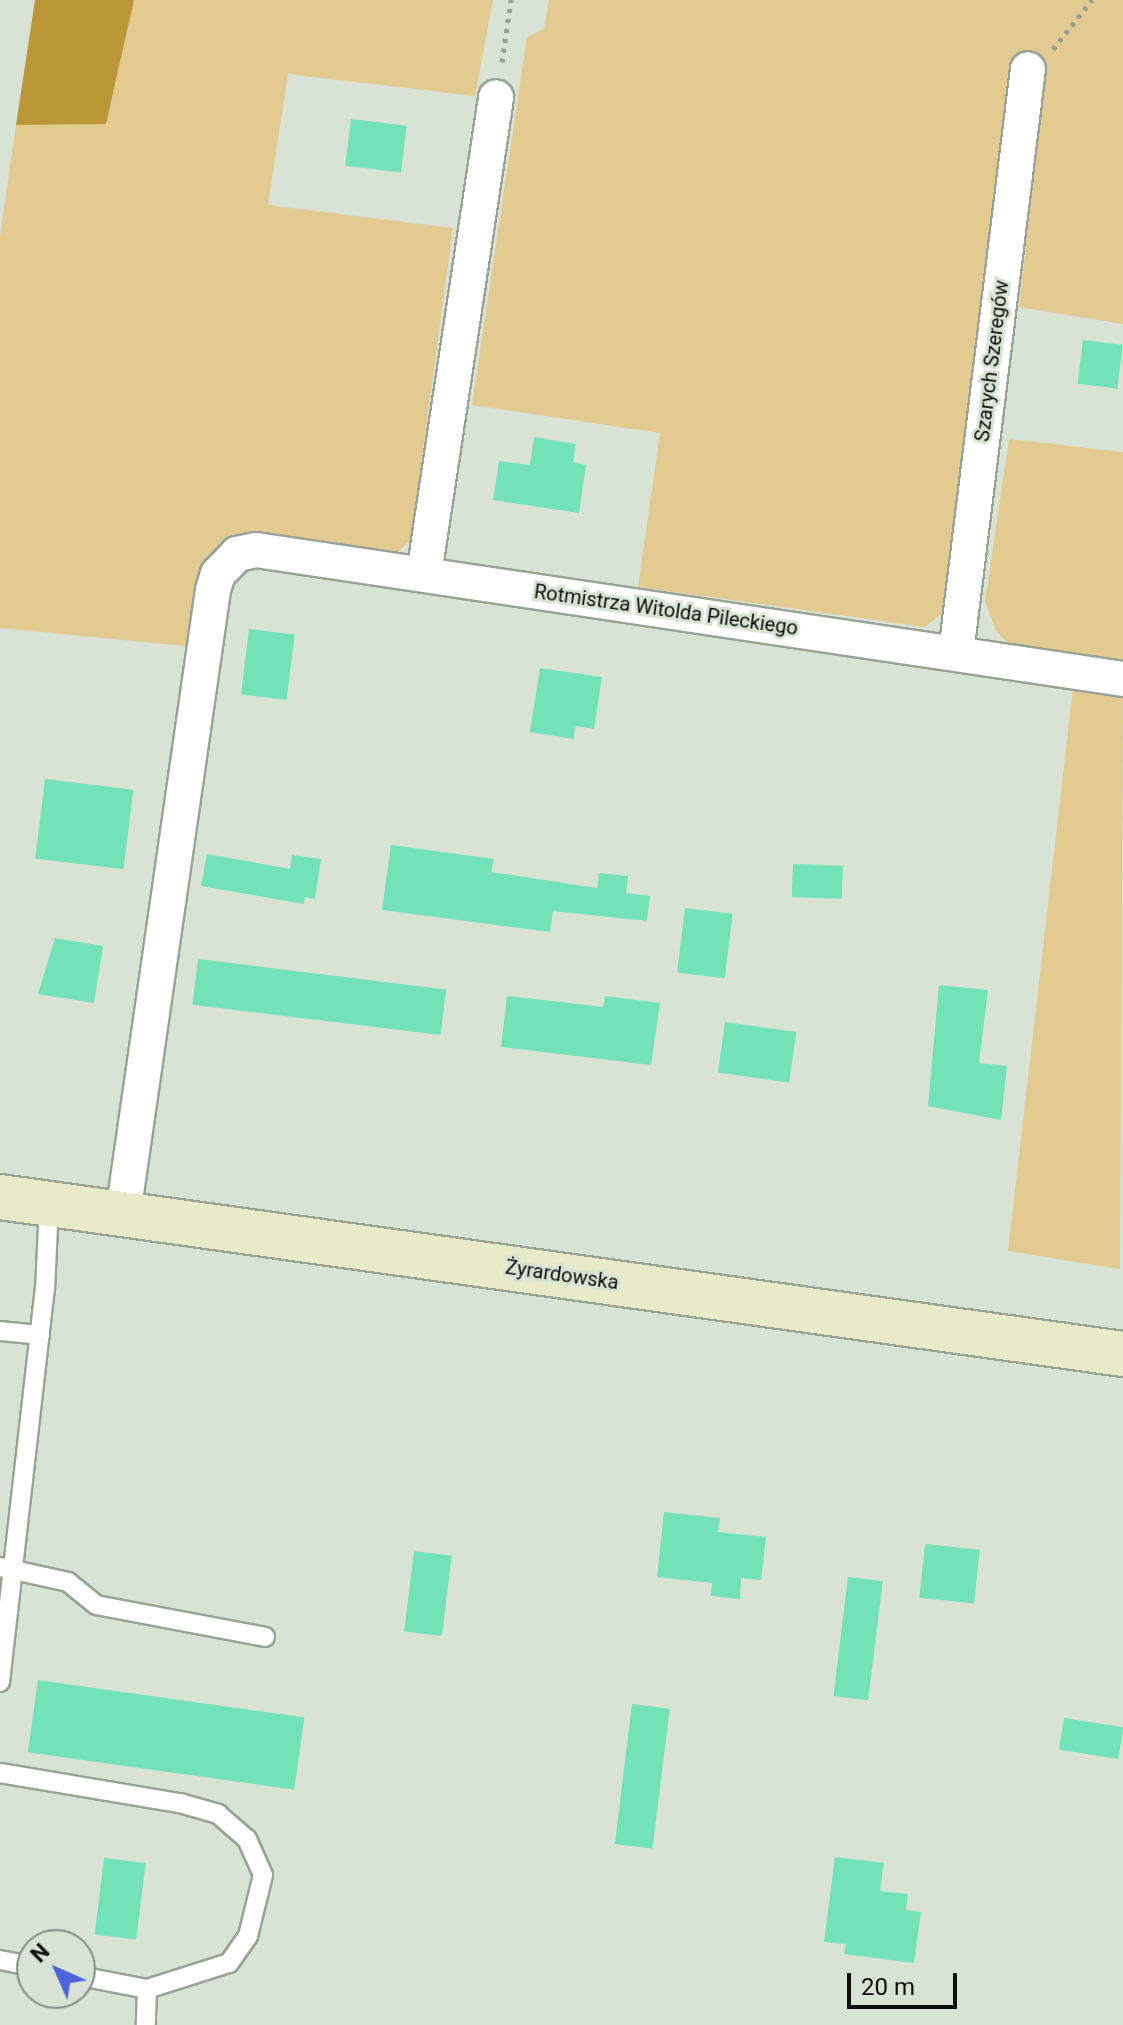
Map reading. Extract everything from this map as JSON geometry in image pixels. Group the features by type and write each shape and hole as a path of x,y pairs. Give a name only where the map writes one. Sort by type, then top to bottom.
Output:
{"main road":[{"name":"Żyrardowska","path":"0,1197 1123,1354"}],"street":[{"name":"Szarych Szeregów","path":"956,653 1028,69"},
{"path":"424,574 496,97"},
{"name":"Rotmistrza Witolda Pileckiego","path":"123,1214 218,574 237,554 256,550 1123,679"}],"lane":[{"path":"0,1682 7,1568 40,1335 49,1204"},
{"path":"0,1331 40,1335"},
{"path":"7,1568 68,1582 96,1605 265,1637"},
{"path":"0,1773 180,1803 218,1814 247,1839 263,1875 248,1936 229,1963 147,1989 96,1979"},
{"path":"146,2025 147,1989"}],"path":[{"path":"496,97 511,0"},
{"path":"1028,69 1067,36 1092,0"}],"shaded area":[{"path":"35,0 134,0 106,124 16,125"},
{"path":"134,0 493,0 475,96 288,74 268,205 453,228 411,539 396,554 243,538 196,647 0,628 0,236 16,125 106,124"},
{"path":"549,0 1123,0 1123,324 1019,307 1045,76 1017,58 949,607 925,627 638,587 660,433 472,405 527,37 544,29"},
{"path":"1009,439 1123,452 1123,666 1017,652 996,631 985,601"},
{"path":"1073,688 1123,696 1120,1269 1008,1251"}],"building":[{"path":"351,119 407,126 401,172 345,166"},
{"path":"1083,340 1123,345 1117,389 1078,384"},
{"path":"534,437 576,444 573,462 586,465 579,513 493,500 499,461 530,465"},
{"path":"249,629 295,635 287,700 241,695"},
{"path":"540,668 602,677 594,729 575,726 574,739 530,732"},
{"path":"45,779 133,790 124,869 35,858"},
{"path":"391,845 494,859 491,872 597,888 599,873 628,876 626,893 650,896 647,921 553,911 550,932 382,910"},
{"path":"207,854 290,869 292,855 321,859 315,899 305,897 304,904 201,886"},
{"path":"793,864 843,866 842,899 792,897"},
{"path":"685,908 733,914 725,978 677,973"},
{"path":"55,938 103,946 94,1003 38,994"},
{"path":"198,959 446,989 441,1035 192,1005"},
{"path":"939,985 988,990 979,1063 1007,1066 1001,1120 928,1106"},
{"path":"507,996 603,1007 605,996 660,1003 651,1065 501,1047"},
{"path":"725,1022 796,1032 789,1083 718,1073"},
{"path":"664,1512 720,1518 718,1532 766,1537 761,1580 741,1578 740,1599 711,1596 712,1583 657,1577"},
{"path":"925,1544 980,1550 974,1603 919,1598"},
{"path":"414,1551 452,1556 442,1636 404,1631"},
{"path":"848,1577 883,1581 868,1700 833,1696"},
{"path":"38,1680 304,1717 294,1790 28,1752"},
{"path":"632,1704 670,1709 653,1849 615,1844"},
{"path":"1064,1718 1123,1727 1118,1759 1059,1750"},
{"path":"835,1857 884,1863 880,1891 908,1894 906,1910 921,1912 914,1963 844,1954 846,1944 824,1942"},
{"path":"104,1858 146,1863 136,1940 96,1935"}]}
